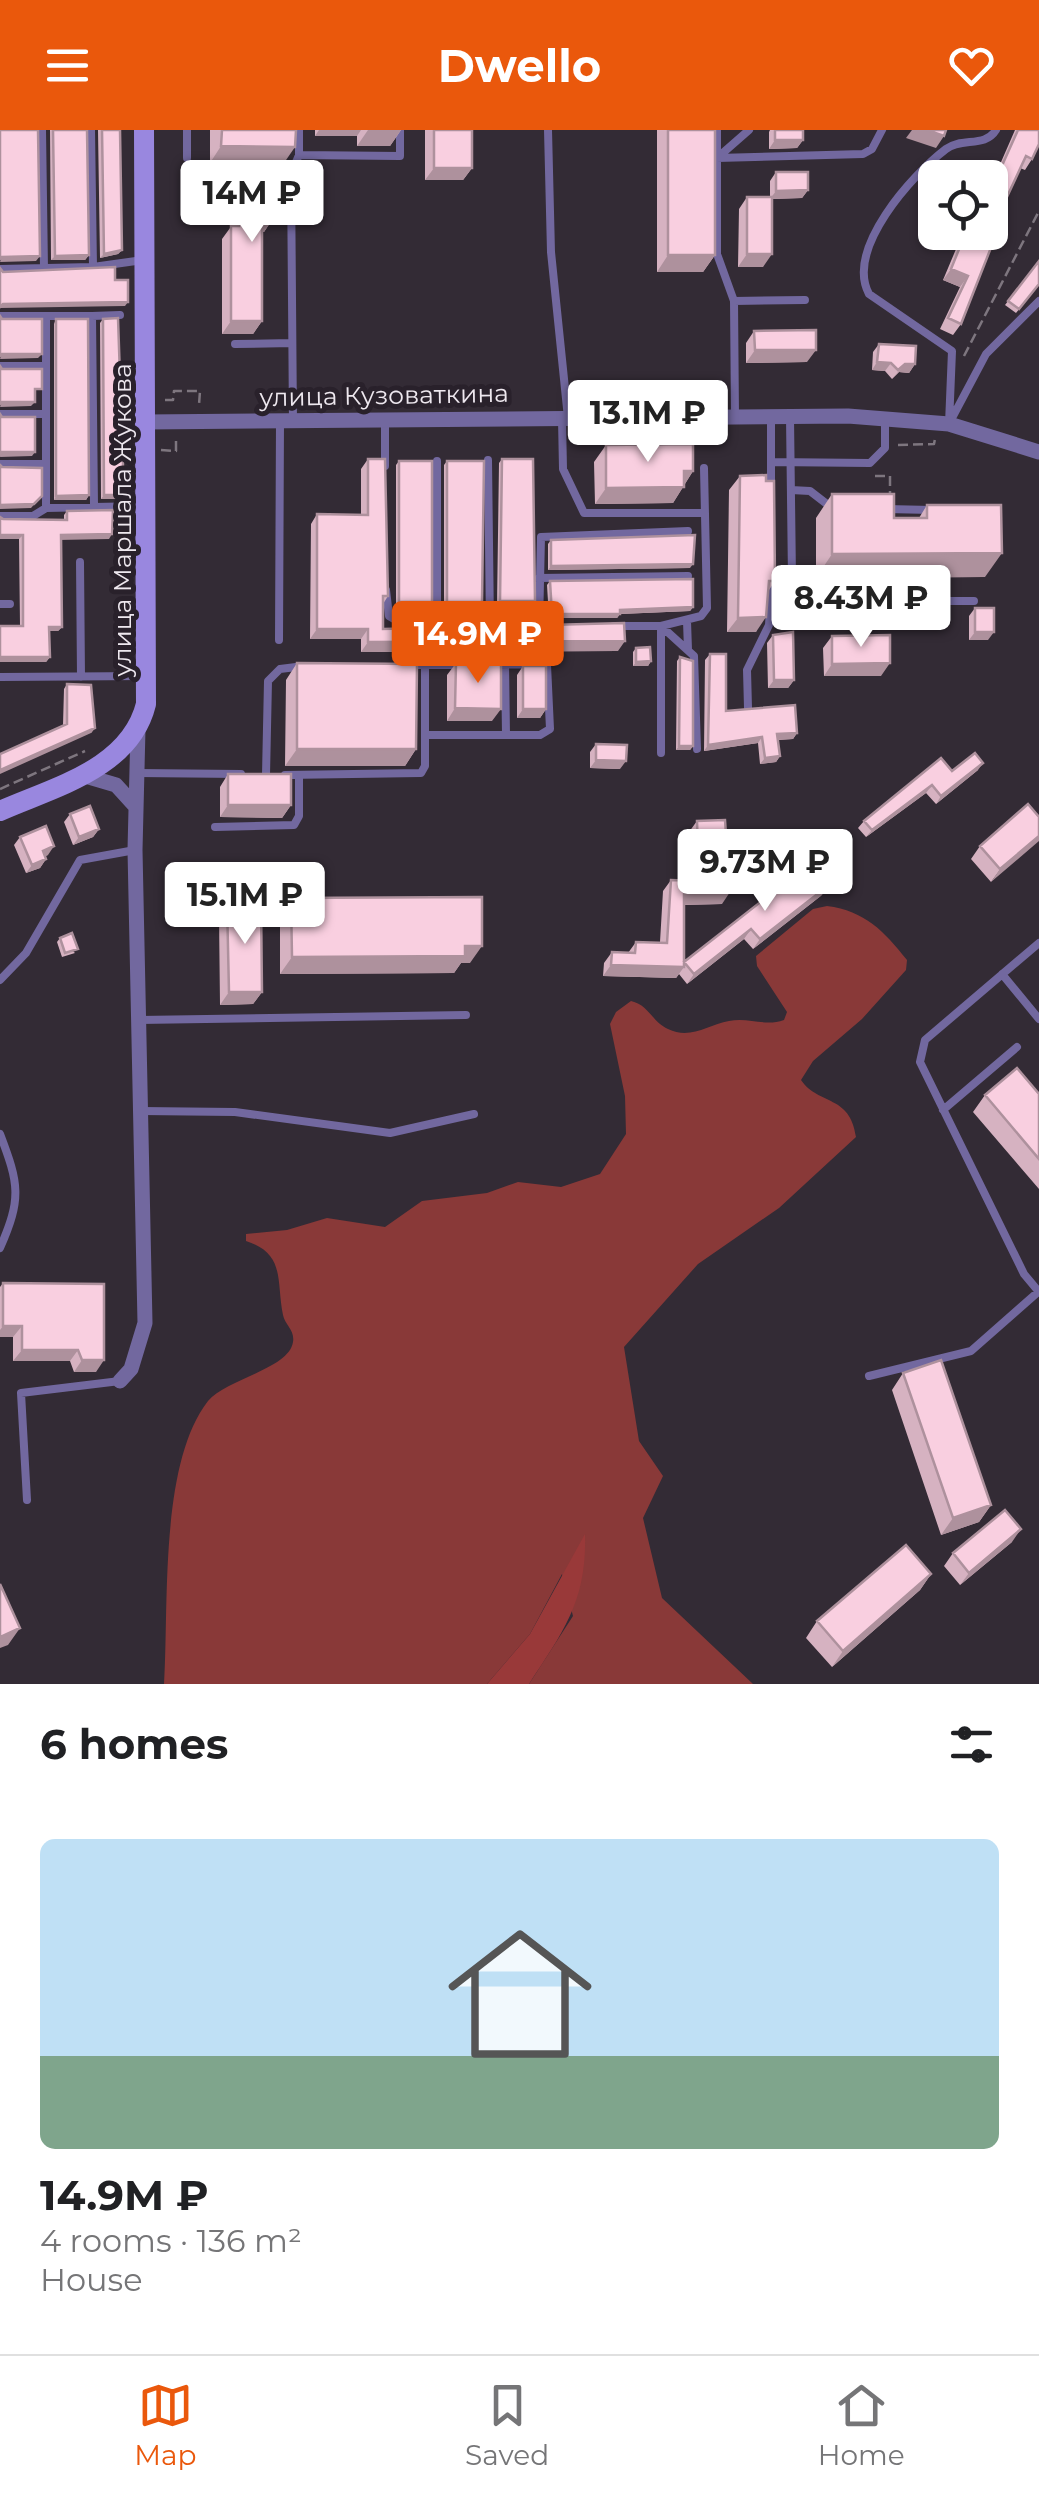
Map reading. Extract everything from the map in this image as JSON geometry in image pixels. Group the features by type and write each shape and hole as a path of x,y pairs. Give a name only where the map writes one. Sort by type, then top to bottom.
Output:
{"main road":[{"name":"улица Маршала Жукова","path":"138,729 149,676 144,130"},
{"path":"0,812 116,756 138,729"}],"street":[{"name":"улица Кузоваткина","path":"145,422 886,418 943,424 1039,452"},
{"name":"улица Маршала Жукова","path":"120,1381 131,1369 146,1323 135,850 138,729"},
{"path":"82,774 137,773"},
{"path":"82,774 116,784 136,807"}],"lane":[{"path":"42,130 44,269"},
{"path":"90,130 93,266"},
{"path":"187,130 187,158"},
{"path":"279,640 292,343 290,174 299,154 299,130"},
{"path":"299,154 400,156 400,130"},
{"path":"548,130 552,271 565,418 563,469 584,513 705,514"},
{"path":"718,130 717,254 734,301 735,417"},
{"path":"717,158 748,130"},
{"path":"717,158 862,154 872,149 882,130"},
{"path":"943,424 954,376 950,349 869,294 863,260 884,217 945,150 989,139 996,130"},
{"path":"220,173 290,174"},
{"path":"0,269 146,260"},
{"path":"734,301 805,300"},
{"path":"943,424 986,354 1039,301"},
{"path":"0,316 120,315"},
{"path":"46,316 46,508"},
{"path":"92,316 94,506"},
{"path":"235,344 292,343"},
{"path":"0,366 46,366"},
{"path":"0,414 45,414"},
{"path":"770,416 771,500"},
{"path":"790,416 792,578 802,597 811,601 974,601"},
{"path":"771,462 878,460 885,448 886,418"},
{"path":"385,421 385,476"},
{"path":"488,460 490,626"},
{"path":"437,461 437,626"},
{"path":"0,464 45,464"},
{"path":"609,626 661,626 701,616 706,608 704,468"},
{"path":"791,490 810,492 838,509"},
{"path":"0,516 33,516 46,508 147,506"},
{"path":"873,509 945,510"},
{"path":"539,626 539,543 546,534 688,531"},
{"path":"748,708 748,670 772,614 772,557"},
{"path":"80,562 81,677"},
{"path":"386,571 388,616 404,625 506,626"},
{"path":"539,578 688,576"},
{"path":"686,621 688,650"},
{"path":"523,626 556,626"},
{"path":"661,626 698,662 697,750"},
{"path":"661,626 662,753"},
{"path":"505,664 506,735"},
{"path":"386,666 542,664 550,671 550,729 540,735 425,736"},
{"path":"137,773 412,776 425,766 425,665"},
{"path":"266,775 268,681 280,670 308,666"},
{"path":"0,677 149,676"},
{"path":"215,828 294,825 299,816 299,775"},
{"path":"0,980 32,944 80,860 135,850"},
{"path":"869,1376 972,1350 1039,1292 1024,1274 920,1062 925,1040 1039,943"},
{"path":"1002,974 1039,1020"},
{"path":"139,1020 466,1016"},
{"path":"942,1110 1017,1046"},
{"path":"141,1110 234,1112 390,1132 474,1114"},
{"path":"0,1134 18,1190 16,1212 0,1248"},
{"path":"27,1500 21,1393 120,1381"}],"path":[{"path":"954,376 1039,211"},
{"path":"164,400 174,400 174,391 200,391 199,423"},
{"path":"893,452 900,443 934,444 943,424"},
{"path":"891,464 891,509"},
{"path":"872,476 890,476"}],"shaded area":[{"path":"827,906 852,912 873,924 907,960 906,970 862,1019 813,1061 801,1080 816,1094 841,1107 853,1123 856,1137 779,1208 698,1264 624,1347 639,1441 663,1476 643,1518 662,1598 753,1684 529,1684 573,1616 562,1574 530,1634 487,1684 164,1684 174,1498 192,1428 217,1393 281,1360 293,1342 283,1315 277,1270 268,1253 246,1241 246,1234 287,1230 327,1218 385,1227 422,1201 487,1193 518,1182 561,1187 600,1174 626,1134 625,1096 610,1024 616,1012 631,1001 663,1026 684,1033 729,1021 784,1020 787,1012 757,966 756,956 813,909"},
{"path":"585,1534 577,1596 563,1631 542,1665 529,1684 487,1684 530,1634"}],"building":[{"path":"0,130 38,130 40,256 0,259"},
{"path":"53,130 87,130 89,255 55,256"},
{"path":"102,130 120,130 122,250 104,254"},
{"path":"222,130 296,130 295,147 221,146"},
{"path":"434,130 472,130 472,168 434,168"},
{"path":"668,130 715,130 715,255 668,255"},
{"path":"775,130 803,130 803,140 775,140"},
{"path":"1018,130 1039,130 1039,144 1032,159 1026,156 1008,195 1008,160 1004,160"},
{"path":"776,172 808,172 808,190 776,191"},
{"path":"240,177 286,180 285,209 273,211 273,219 262,219 262,321 231,321 231,226 239,226"},
{"path":"747,197 772,197 772,254 747,254"},
{"path":"959,250 990,250 961,324 948,318 968,276 951,269"},
{"path":"1039,261 1039,284 1019,309 1008,301"},
{"path":"115,267 115,280 128,280 128,302 0,307 0,268 3,272"},
{"path":"0,316 42,319 42,354 0,356"},
{"path":"118,318 124,495 104,495 103,319"},
{"path":"56,319 88,319 89,495 56,496"},
{"path":"816,330 816,350 755,350 754,331"},
{"path":"879,344 916,346 915,364 905,364 898,370 891,363 877,362"},
{"path":"0,366 42,369 42,389 35,389 35,402 0,404"},
{"path":"0,414 35,417 35,452 0,455"},
{"path":"693,444 693,471 684,471 684,487 606,488 606,445"},
{"path":"368,459 385,459 388,596 383,596 383,629 624,623 625,641 368,642 368,629 317,629 317,514 368,515"},
{"path":"502,459 533,459 535,601 500,601"},
{"path":"399,461 432,461 432,602 399,602"},
{"path":"447,461 484,461 482,602 447,602"},
{"path":"0,465 42,468 42,496 34,504 0,505"},
{"path":"766,475 766,481 774,481 775,581 769,581 766,617 738,618 740,476"},
{"path":"832,494 894,494 894,518 927,518 927,505 1001,505 1002,553 832,554"},
{"path":"113,510 112,534 61,535 62,627 49,627 50,657 0,657 0,626 23,626 23,535 0,535 0,517 67,520 67,511"},
{"path":"695,535 693,564 551,566 551,540"},
{"path":"693,579 693,607 620,610 620,614 552,614 550,581"},
{"path":"975,608 994,608 994,632 975,632"},
{"path":"793,632 794,680 774,680 773,635"},
{"path":"890,635 890,663 832,664 832,636"},
{"path":"650,647 651,661 636,662 636,648"},
{"path":"710,654 726,654 726,711 795,705 797,733 777,734 780,756 765,758 762,737 708,745"},
{"path":"680,657 693,661 693,746 679,746"},
{"path":"297,663 417,664 416,749 297,749"},
{"path":"456,663 501,663 501,709 455,708"},
{"path":"523,666 546,666 546,709 523,709"},
{"path":"67,684 91,685 95,728 0,770 0,754 67,724"},
{"path":"596,744 627,745 626,761 596,760"},
{"path":"975,753 983,763 941,796 932,785 872,830 864,821 941,758 952,771"},
{"path":"228,774 291,774 291,805 228,805"},
{"path":"1028,804 1039,817 1039,836 1000,869 980,846"},
{"path":"90,806 99,829 79,837 70,814"},
{"path":"725,820 730,892 684,894 684,967 611,965 612,952 635,953 636,942 667,943 671,880 699,881 697,821"},
{"path":"46,826 54,846 43,851 46,859 32,865 20,837"},
{"path":"814,860 829,885 760,939 751,929 694,974 684,962"},
{"path":"482,897 482,946 465,946 465,956 292,957 291,898"},
{"path":"227,902 261,902 262,992 229,992"},
{"path":"72,933 78,949 65,953 60,938"},
{"path":"1017,1068 1039,1094 1039,1159 985,1095"},
{"path":"3,1283 104,1284 104,1360 82,1360 78,1350 22,1350 22,1326 3,1326"},
{"path":"941,1360 991,1505 953,1518 903,1373"},
{"path":"1005,1510 1021,1529 969,1573 953,1553"},
{"path":"906,1545 931,1574 843,1651 817,1621"},
{"path":"0,1584 20,1628 0,1637"}]}
